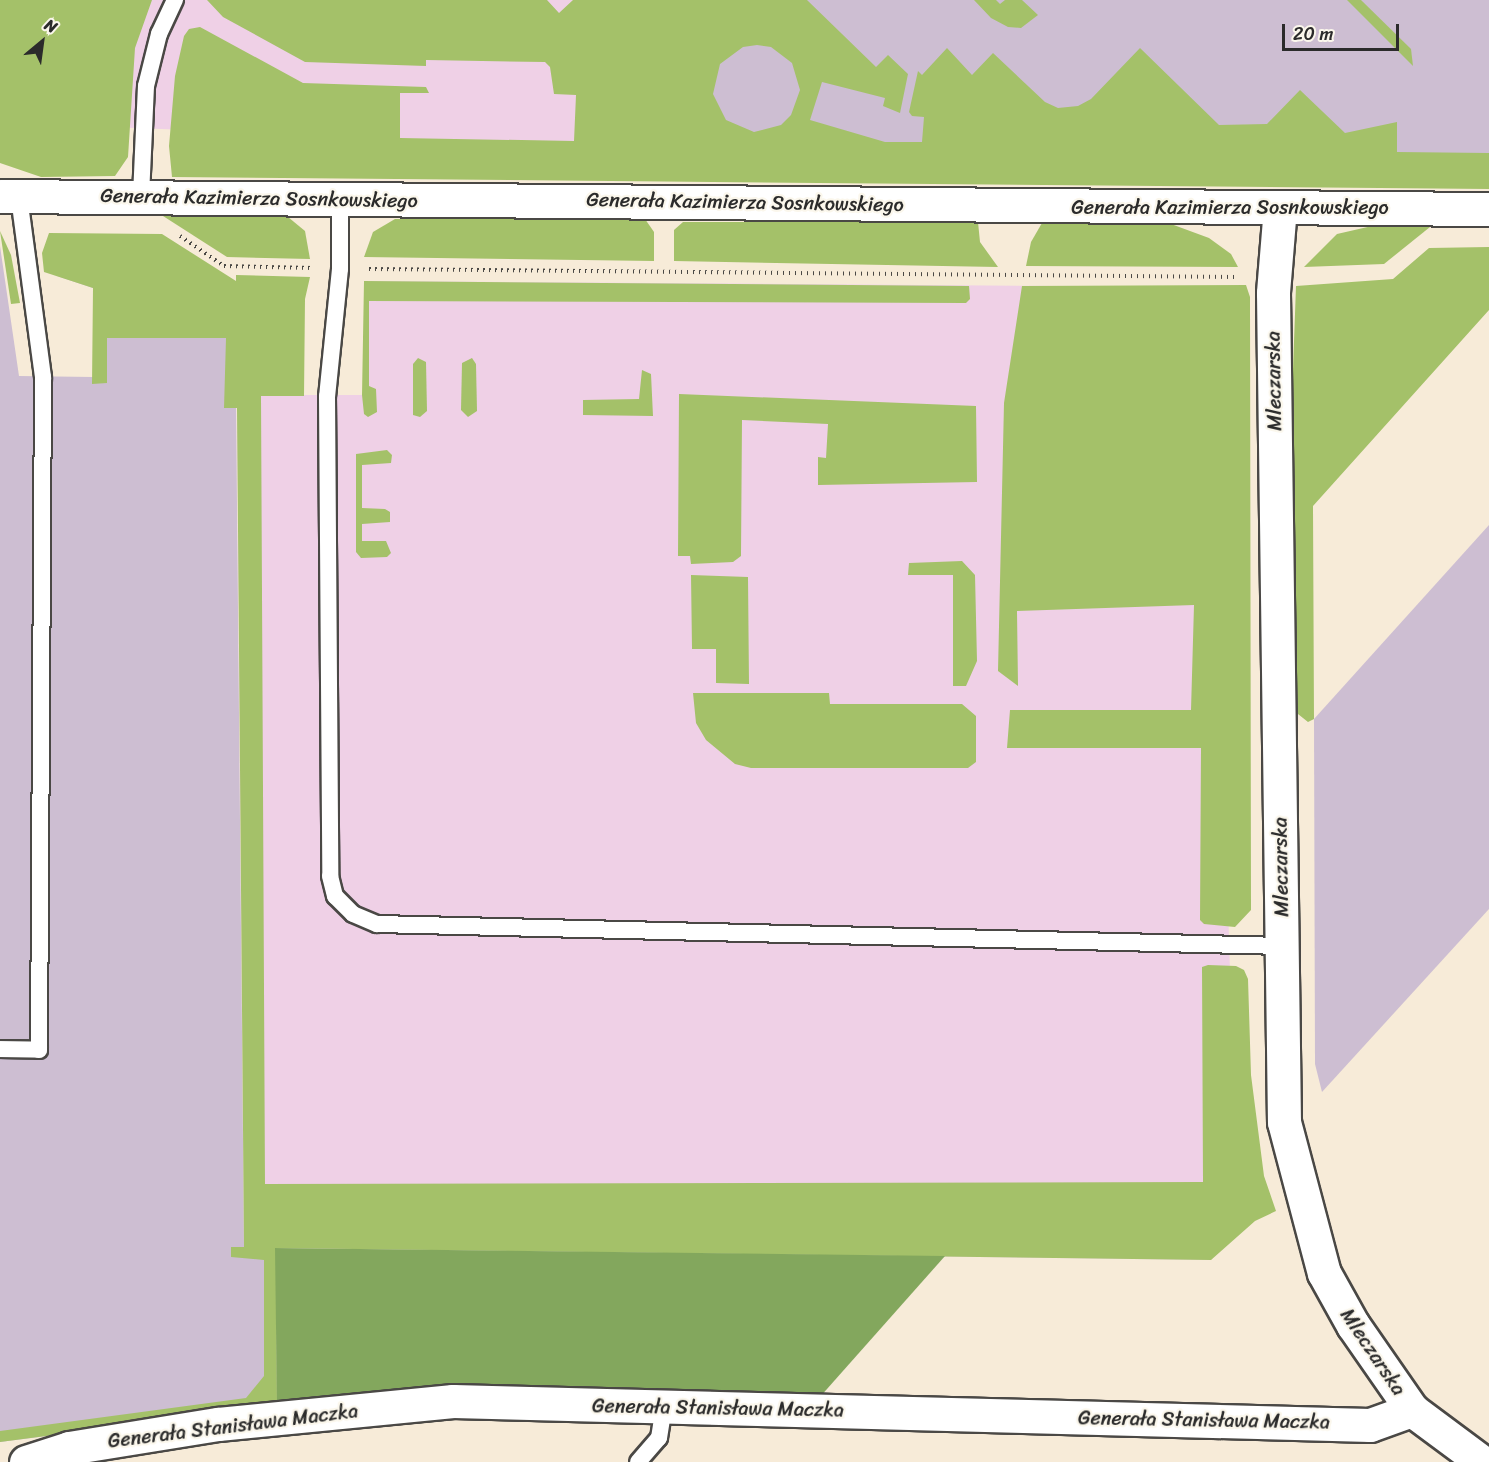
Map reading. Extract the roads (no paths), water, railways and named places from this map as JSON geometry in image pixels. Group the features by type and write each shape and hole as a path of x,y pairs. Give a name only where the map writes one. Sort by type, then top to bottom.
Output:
{"street":[{"name":"Generała Kazimierza Sosnkowskiego","path":"10,196 1489,209"},
{"name":"Mleczarska","path":"1280,207 1275,274 1284,1122 1324,1273 1353,1325 1412,1410 1482,1462"},
{"name":"Generała Stanisława Maczka","path":"26,1462 69,1448 206,1426 453,1401 1370,1425 1412,1410"}],"lane":[{"path":"141,196 146,86 159,34 175,0"},
{"path":"0,1049 39,1050 43,376 10,196"},
{"path":"340,199 340,269 327,396 330,876 335,896 353,915 377,924 1282,946"},
{"path":"638,1462 659,1438 664,1406"}]}
